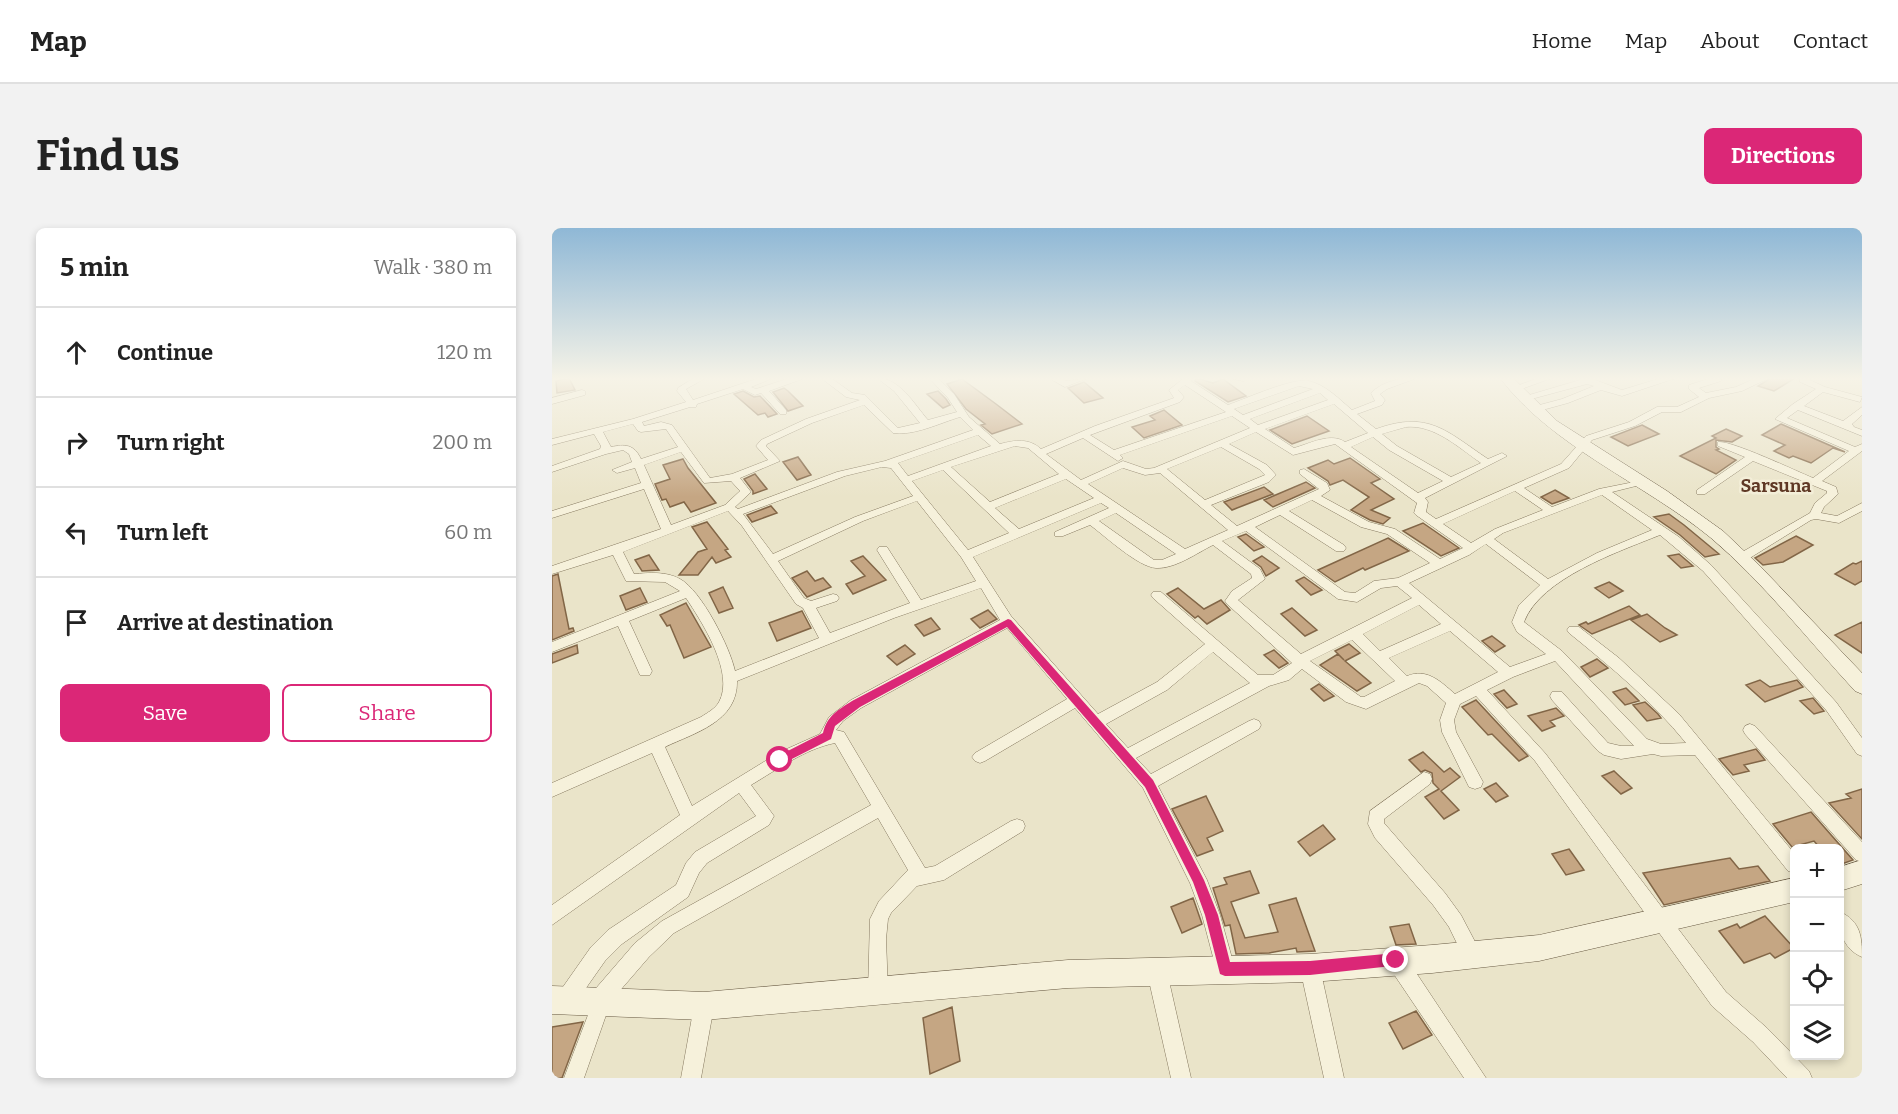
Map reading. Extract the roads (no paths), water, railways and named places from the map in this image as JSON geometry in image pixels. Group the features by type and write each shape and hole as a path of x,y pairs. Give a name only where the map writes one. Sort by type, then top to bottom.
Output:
{"street":[{"path":"552,442 648,418"},
{"path":"636,421 638,427 644,430 661,425 669,427 708,482 734,477 775,461 761,446 771,437 818,418"},
{"path":"883,418 896,431 947,418"},
{"path":"921,418 926,424"},
{"path":"967,418 998,447"},
{"path":"1039,453 1128,418"},
{"path":"1113,454 1211,418"},
{"path":"1083,434 1128,464 1145,472 1158,469 1287,418"},
{"path":"1356,418 1374,434 1450,481"},
{"path":"1545,418 1640,482 1662,494 1717,536 1741,558 1861,684"},
{"path":"1434,524 1565,466 1589,438 1632,424 1644,418"},
{"path":"1782,418 1780,419 1859,449"},
{"path":"1826,418 1862,433"},
{"path":"1847,426 1851,418"},
{"path":"1242,419 1295,452 1334,440 1417,498 1424,504 1419,508 1420,513 1471,548"},
{"path":"1344,446 1407,424 1420,423 1488,463"},
{"path":"597,431 606,446 604,451"},
{"path":"552,570 861,469 889,463 980,431"},
{"path":"906,480 998,447 1023,443 1031,446 1101,499 1183,553"},
{"path":"1204,504 1271,475 1263,467 1221,443"},
{"path":"1721,444 1834,491 1819,505 1815,515 1741,558"},
{"path":"552,469 604,451 624,447 633,452 668,531"},
{"path":"617,470 684,448"},
{"path":"1814,482 1859,449"},
{"path":"1417,498 1502,456"},
{"path":"1701,492 1753,456"},
{"path":"889,463 899,469 966,555 1008,622 1149,783 1198,880 1211,915 1225,969"},
{"path":"1080,484 1128,464"},
{"path":"944,466 1017,534"},
{"path":"1158,469 1165,472 1204,504 1342,596 1357,598 1378,584 1400,582 1439,564 1499,531 1603,491 1640,482"},
{"path":"1091,520 1145,560 1153,564 1160,564 1282,511 1325,488 1304,472"},
{"path":"988,507 1067,475"},
{"path":"734,477 746,492 730,504 733,510 800,601 808,605 819,604 833,598"},
{"path":"552,515 648,484"},
{"path":"1516,487 1551,512"},
{"path":"1603,491 1660,530 1707,568 1831,706 1862,750"},
{"path":"1313,496 1365,525 1391,531 1439,564"},
{"path":"771,559 859,519 919,497"},
{"path":"966,555 1101,499"},
{"path":"1059,534 1116,509"},
{"path":"1815,515 1839,520 1860,509"},
{"path":"1282,511 1340,548"},
{"path":"1651,748 1642,744 1557,655 1522,629 1518,622 1523,607 1547,585 1566,573 1660,530"},
{"path":"1486,539 1547,585"},
{"path":"1214,540 1258,575 1257,582 1233,598 1231,601 1233,605 1299,661 1311,666 1351,698 1366,703 1419,677 1427,679 1454,701"},
{"path":"552,790 693,727 722,709 728,697 731,678 723,652 689,592 676,580 652,576 630,578 615,550"},
{"path":"883,550 918,605"},
{"path":"1400,582 1508,673"},
{"path":"731,678 918,605 984,583"},
{"path":"552,647 622,621 689,592"},
{"path":"1157,595 1248,677 1265,682"},
{"path":"1126,756 1265,682 1293,670 1299,661 1421,599"},
{"path":"808,605 827,640"},
{"path":"622,621 645,671"},
{"path":"827,736 830,724 856,704 1008,622"},
{"path":"1379,657 1451,625"},
{"path":"1574,630 1614,662 1674,718 1790,860"},
{"path":"1353,633 1405,682"},
{"path":"1095,723 1162,686 1213,645"},
{"path":"1475,782 1449,732 1448,720 1454,701 1508,673 1557,655"},
{"path":"1478,689 1540,757 1719,999 1760,1035 1802,1078"},
{"path":"1557,696 1610,752 1620,754 1651,748 1697,748"},
{"path":"980,757 1076,701"},
{"path":"1149,783 1254,725"},
{"path":"1750,730 1862,854"},
{"path":"552,916 609,873 741,784 780,760 827,736 839,736 917,870 913,878 888,904 878,920 878,992"},
{"path":"656,745 690,818"},
{"path":"1424,779 1376,816 1376,824 1381,833 1439,899 1455,921 1473,955"},
{"path":"559,1001 615,937 682,891 687,885 694,865 704,856 763,820 766,816 763,809 741,784"},
{"path":"573,1078 600,1003 642,950 668,927 880,808"},
{"path":"913,878 938,874 1017,826"},
{"path":"1844,877 1862,872"},
{"path":"559,1001 704,1006 1068,974 1310,968 1473,955 1539,948 1790,891"},
{"path":"1844,927 1862,948"},
{"path":"1396,960 1476,1078"},
{"path":"1310,968 1334,1078"},
{"path":"1157,972 1180,1078"},
{"path":"691,1078 704,1006"}],"district":[{"name":"Sarsuna","path":"1776,486"}]}
